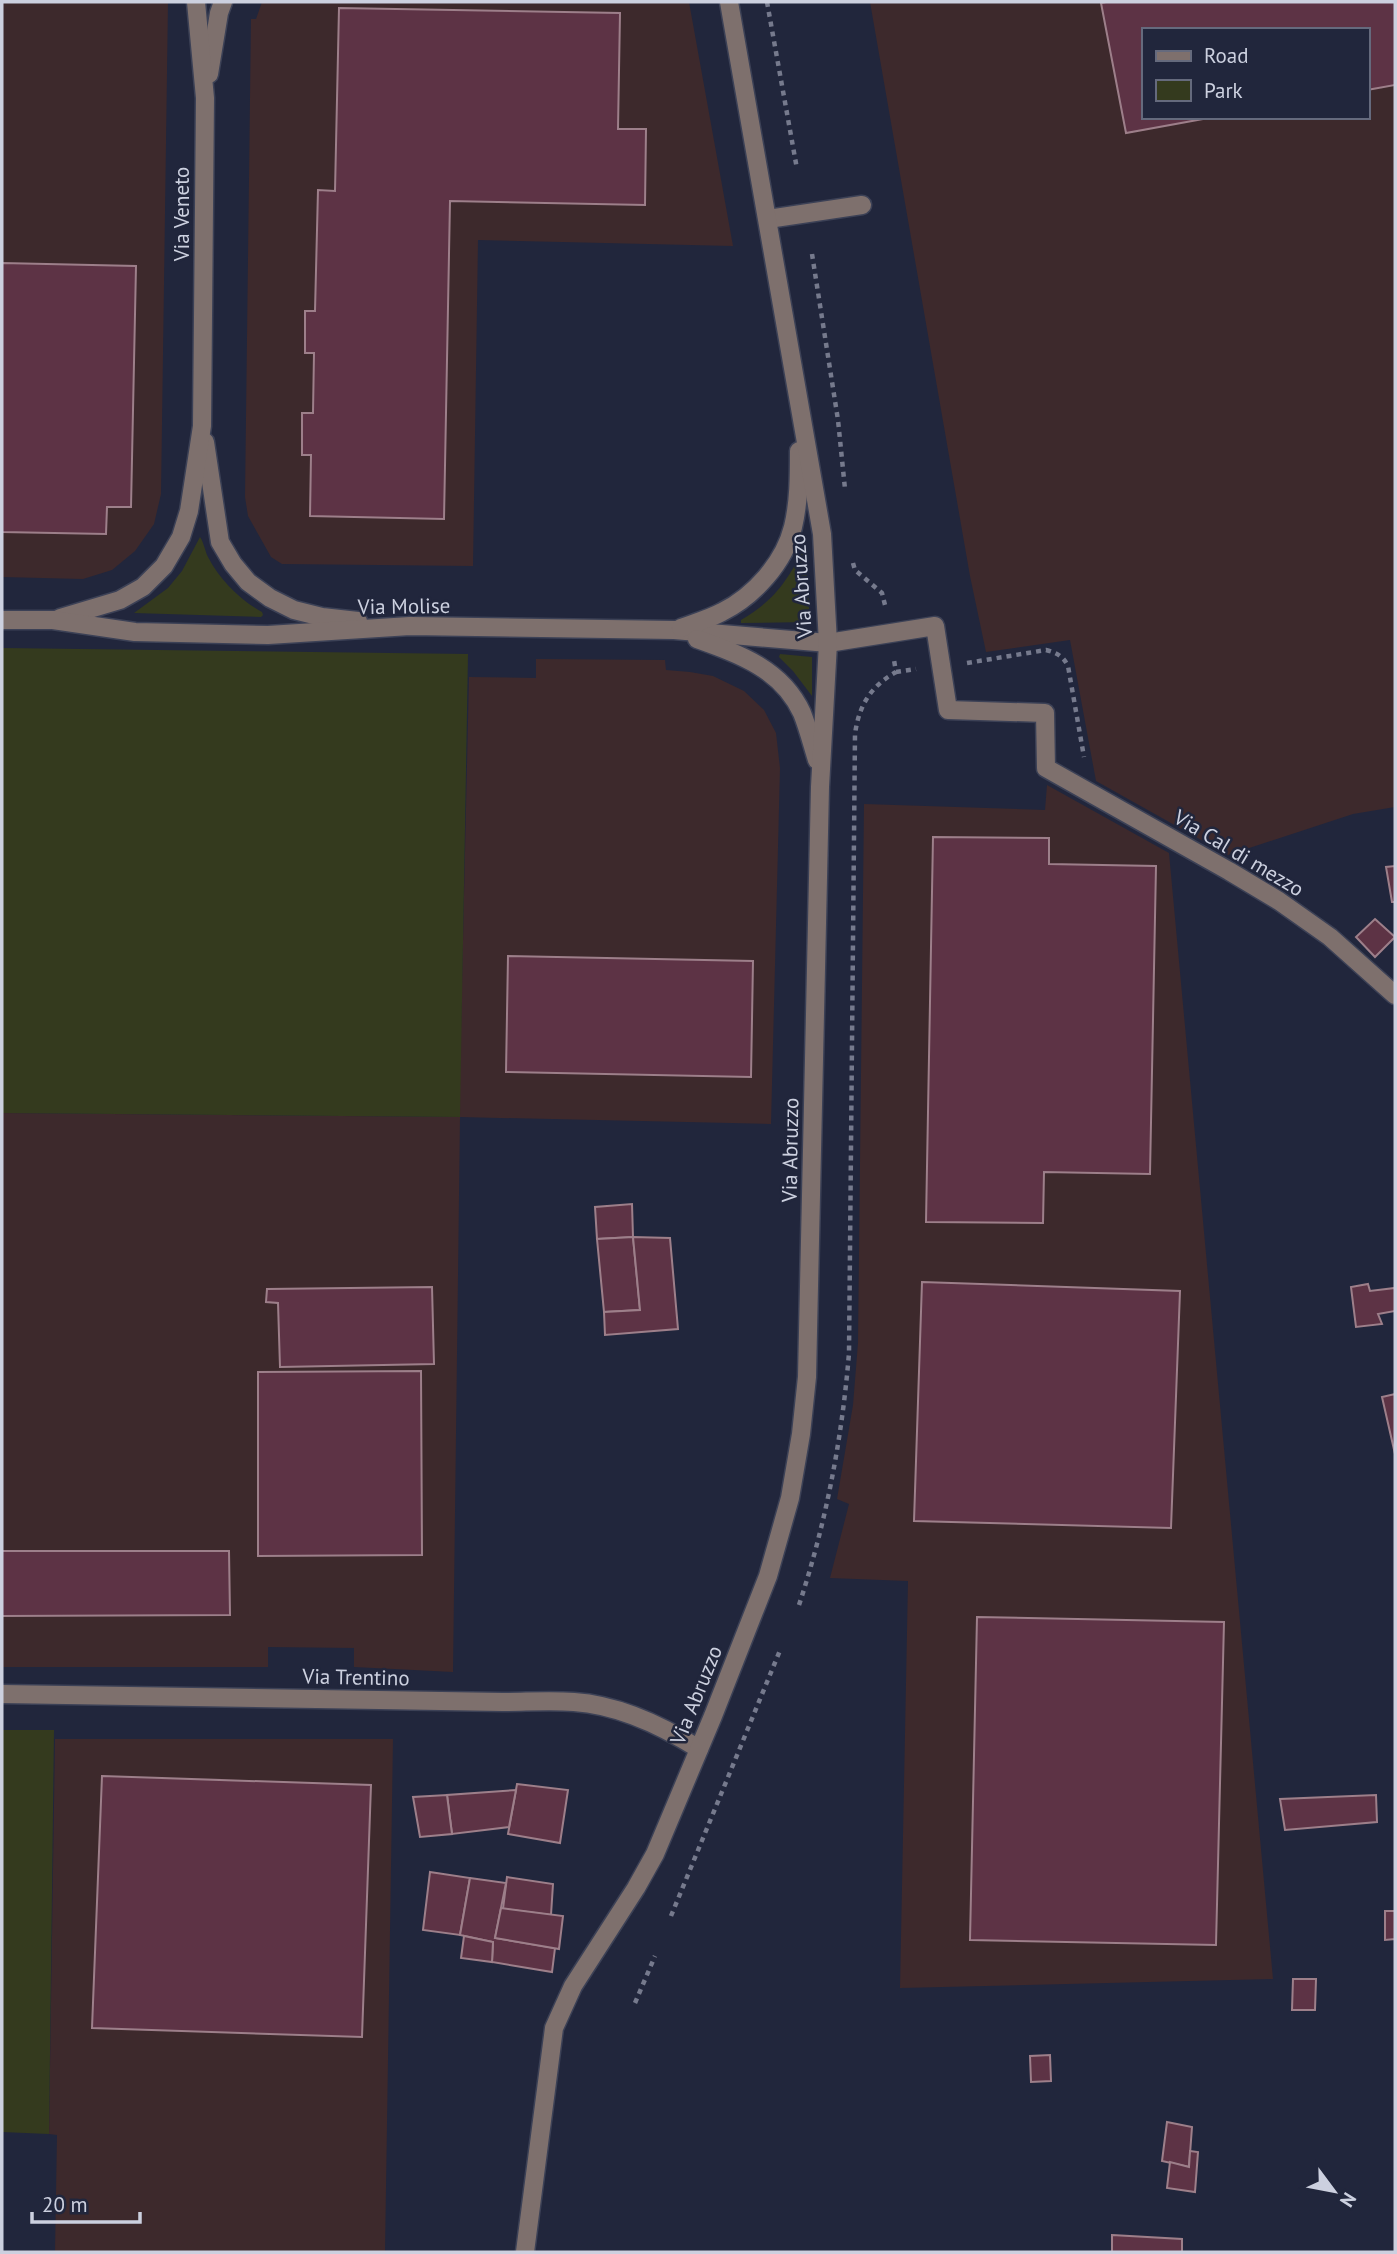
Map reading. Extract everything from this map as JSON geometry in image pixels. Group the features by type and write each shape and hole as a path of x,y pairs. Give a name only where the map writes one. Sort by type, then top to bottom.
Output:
{"street":[{"name":"Via Veneto","path":"53,620 120,600 143,587 164,566 181,537 189,511 202,426 205,98 196,2"},
{"path":"205,98 223,2"},
{"name":"Via Abruzzo","path":"525,2252 557,2021 573,1986 649,1866 768,1576 790,1498 807,1377 820,769 828,643 822,534 729,2"},
{"path":"768,219 862,205"},
{"name":"Via Molise","path":"674,630 721,612 745,598 765,578 782,554 793,528 798,492 800,413"},
{"name":"Via Veneto","path":"202,426 220,542 248,582 270,598 294,610 322,617 410,626"},
{"path":"2,620 53,620"},
{"name":"Via Molise","path":"53,620 135,632 268,635 410,626 674,630 828,643 935,626 948,710 1045,713 1046,768"},
{"name":"Via Molise","path":"674,630 742,654 761,665 778,680 801,711 820,769"},
{"name":"Via Cal di mezzo","path":"1046,768 1279,901 1330,937 1395,995"},
{"name":"Via Trentino","path":"2,1695 573,1702 599,1705 652,1722 699,1749"}],"path":[{"path":"767,2 797,169"},
{"path":"812,254 838,420 845,490"},
{"path":"852,559 855,570 882,593 885,605"},
{"path":"799,1605 829,1497 845,1406 849,1353 855,734 862,705 883,679 896,671 894,659"},
{"path":"671,1916 781,1648"},
{"path":"635,2003 655,1956"}],"shaded area":[{"path":"2,2 168,2 161,494 154,524 135,551 112,570 83,579 2,577"},
{"path":"262,2 689,2 733,246 478,240 473,566 282,564 271,557 248,516 245,497 251,19 256,19"},
{"path":"870,2 1395,2 1395,807 1353,814 1228,855 1096,781 1070,640 986,652 970,576"},
{"path":"536,659 665,660 666,670 713,676 744,691 764,710 776,733 780,768 771,1124 460,1117 453,1672 354,1667 354,1648 268,1647 268,1667 2,1667 2,1113 459,1117 469,677 536,678"},
{"path":"1047,785 1169,853 1273,1979 900,1988 908,1581 830,1578 849,1504 837,1499 853,1405 858,1343 864,804 1045,810"},
{"path":"55,1739 393,1739 385,2252 55,2252 57,2135 49,2134"}],"green space":[{"path":"200,537 208,557 231,589 263,615 134,613 168,588 182,571"},
{"path":"805,548 810,622 741,623 741,620 763,605 779,589"},
{"path":"2,648 468,654 460,1117 2,1113"},
{"path":"780,654 812,657 812,696 779,657"},
{"path":"2,1730 54,1730 49,2134 2,2132"}],"building":[{"path":"1395,2 1395,85 1369,90 1369,28 1142,28 1142,119 1203,119 1126,133 1101,3"},
{"path":"339,8 620,13 618,129 646,129 645,205 450,201 444,519 310,516 311,455 302,455 302,413 313,413 314,353 305,353 305,311 315,311 318,190 335,191"},
{"path":"2,263 136,266 131,507 107,507 106,534 2,532"},
{"path":"933,837 1049,838 1049,864 1156,866 1150,1174 1044,1172 1043,1223 926,1222"},
{"path":"1395,866 1395,902 1392,902 1386,867"},
{"path":"1375,919 1395,937 1375,957 1356,937"},
{"path":"508,956 753,961 751,1077 506,1072"},
{"path":"632,1204 633,1237 597,1239 595,1207"},
{"path":"633,1237 640,1310 604,1312 597,1239"},
{"path":"633,1237 670,1238 678,1329 605,1335 604,1312 640,1310"},
{"path":"922,1282 1180,1291 1171,1528 914,1521"},
{"path":"1368,1284 1370,1291 1395,1288 1395,1311 1378,1314 1382,1324 1356,1327 1351,1287"},
{"path":"432,1287 434,1364 280,1367 278,1303 266,1302 267,1289"},
{"path":"421,1371 422,1555 258,1556 258,1372"},
{"path":"1395,1394 1395,1454 1382,1397"},
{"path":"2,1551 229,1551 230,1615 2,1616"},
{"path":"977,1617 1224,1622 1216,1945 970,1940"},
{"path":"102,1776 371,1785 362,2037 92,2028"},
{"path":"517,1784 568,1790 560,1843 508,1834"},
{"path":"516,1790 509,1827 452,1834 447,1795"},
{"path":"447,1795 452,1834 420,1837 413,1797"},
{"path":"1376,1795 1377,1822 1285,1830 1280,1799"},
{"path":"430,1872 470,1878 460,1935 423,1930"},
{"path":"507,1877 553,1884 551,1915 503,1909"},
{"path":"470,1878 506,1883 495,1938 555,1948 552,1972 492,1962 493,1942 460,1935"},
{"path":"501,1908 563,1916 559,1949 495,1938"},
{"path":"1385,1911 1395,1911 1395,1939 1385,1940"},
{"path":"464,1936 493,1942 492,1962 461,1958"},
{"path":"1293,1979 1316,1979 1315,2010 1292,2010"},
{"path":"1050,2055 1051,2081 1031,2082 1030,2056"},
{"path":"1167,2122 1192,2127 1189,2167 1162,2161"},
{"path":"1190,2151 1198,2152 1195,2192 1167,2188 1170,2162 1189,2167"},
{"path":"1112,2235 1182,2239 1182,2252 1112,2252"}]}
